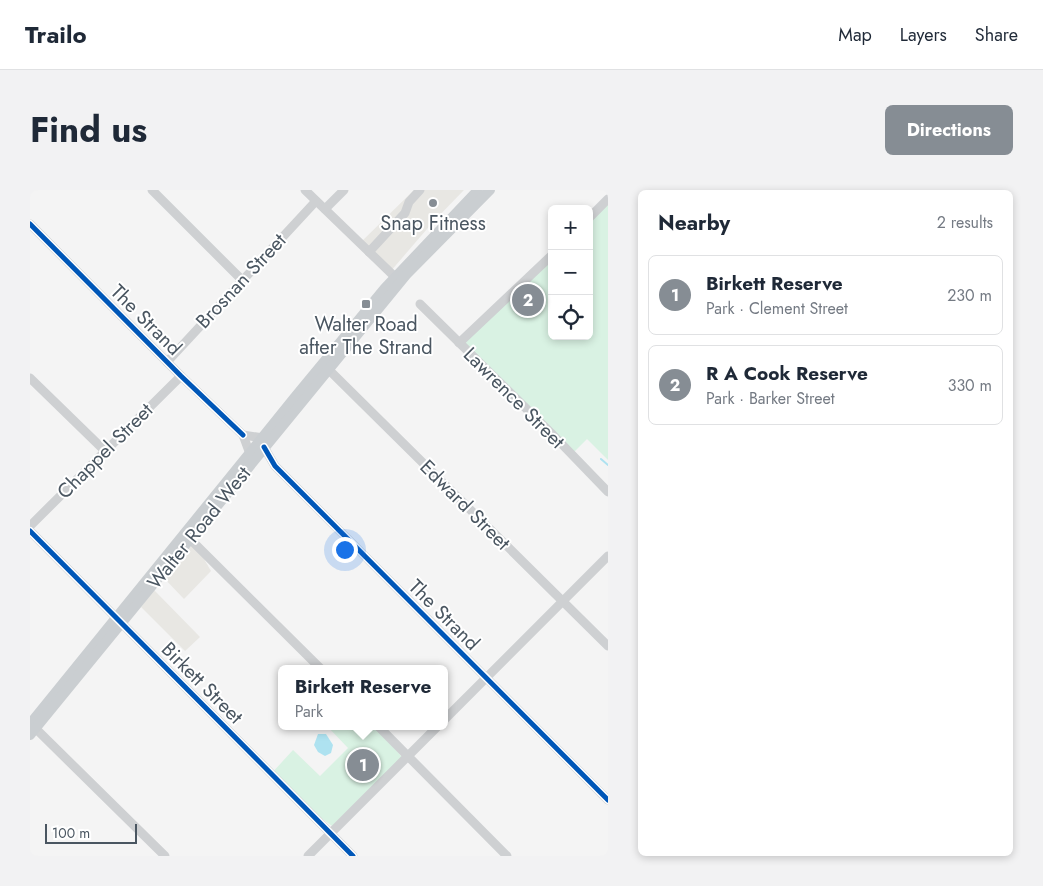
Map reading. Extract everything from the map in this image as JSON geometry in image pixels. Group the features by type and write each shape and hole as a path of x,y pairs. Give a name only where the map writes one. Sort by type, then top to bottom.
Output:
{"main road":[{"name":"Walter Road West","path":"31,728 252,457 395,277 477,190"},
{"name":"Walter Road West","path":"325,366 406,275 490,190"}],"street":[{"path":"152,190 242,280"},
{"path":"305,190 395,277"},
{"path":"325,209 344,190"},
{"path":"369,252 405,213 408,202 420,190"},
{"path":"593,214 608,199"},
{"name":"Brosnan Street","path":"167,362 316,201"},
{"name":"The Strand","path":"30,224 181,376 243,435 252,457 275,466"},
{"path":"459,343 548,258"},
{"name":"Lawrence Street","path":"420,304 608,492"},
{"name":"Edward Street","path":"325,366 608,646"},
{"name":"Chappel Street","path":"30,526 181,376"},
{"path":"30,378 105,451"},
{"path":"243,435 263,443"},
{"name":"The Strand","path":"263,443 275,466 608,800"},
{"path":"187,536 317,665"},
{"name":"Birkett Street","path":"32,538 119,621 353,856"},
{"path":"448,716 608,556"},
{"path":"31,728 165,856"},
{"path":"382,730 506,856"},
{"path":"308,856 434,730"}],"shaded area":[{"path":"414,190 464,190 433,222 390,272 360,243"},
{"path":"194,542 211,571 184,599 164,578"},
{"path":"154,590 200,637 185,651 141,607"}],"green space":[{"path":"608,199 608,460 587,439 572,454 459,343 548,259 548,340 593,340 593,214"},
{"path":"331,730 378,730 402,757 332,826 297,800 271,774 293,750 320,776 348,748"}],"water":[{"path":"318,734 326,734 333,745 331,753 325,756 318,752 314,745"}],"waterway":[{"path":"601,459 608,465"}],"cycle path":[{"path":"30,224 181,376 243,435"},
{"path":"264,447 275,466 608,800"},
{"path":"30,531 353,856"}],"place":[{"name":"Snap Fitness","path":"433,203"},
{"name":"R A Cook Reserve","path":"528,300"},
{"name":"Walter Road after The Strand","path":"366,304"},
{"name":"Birkett Reserve","path":"363,765"}]}
